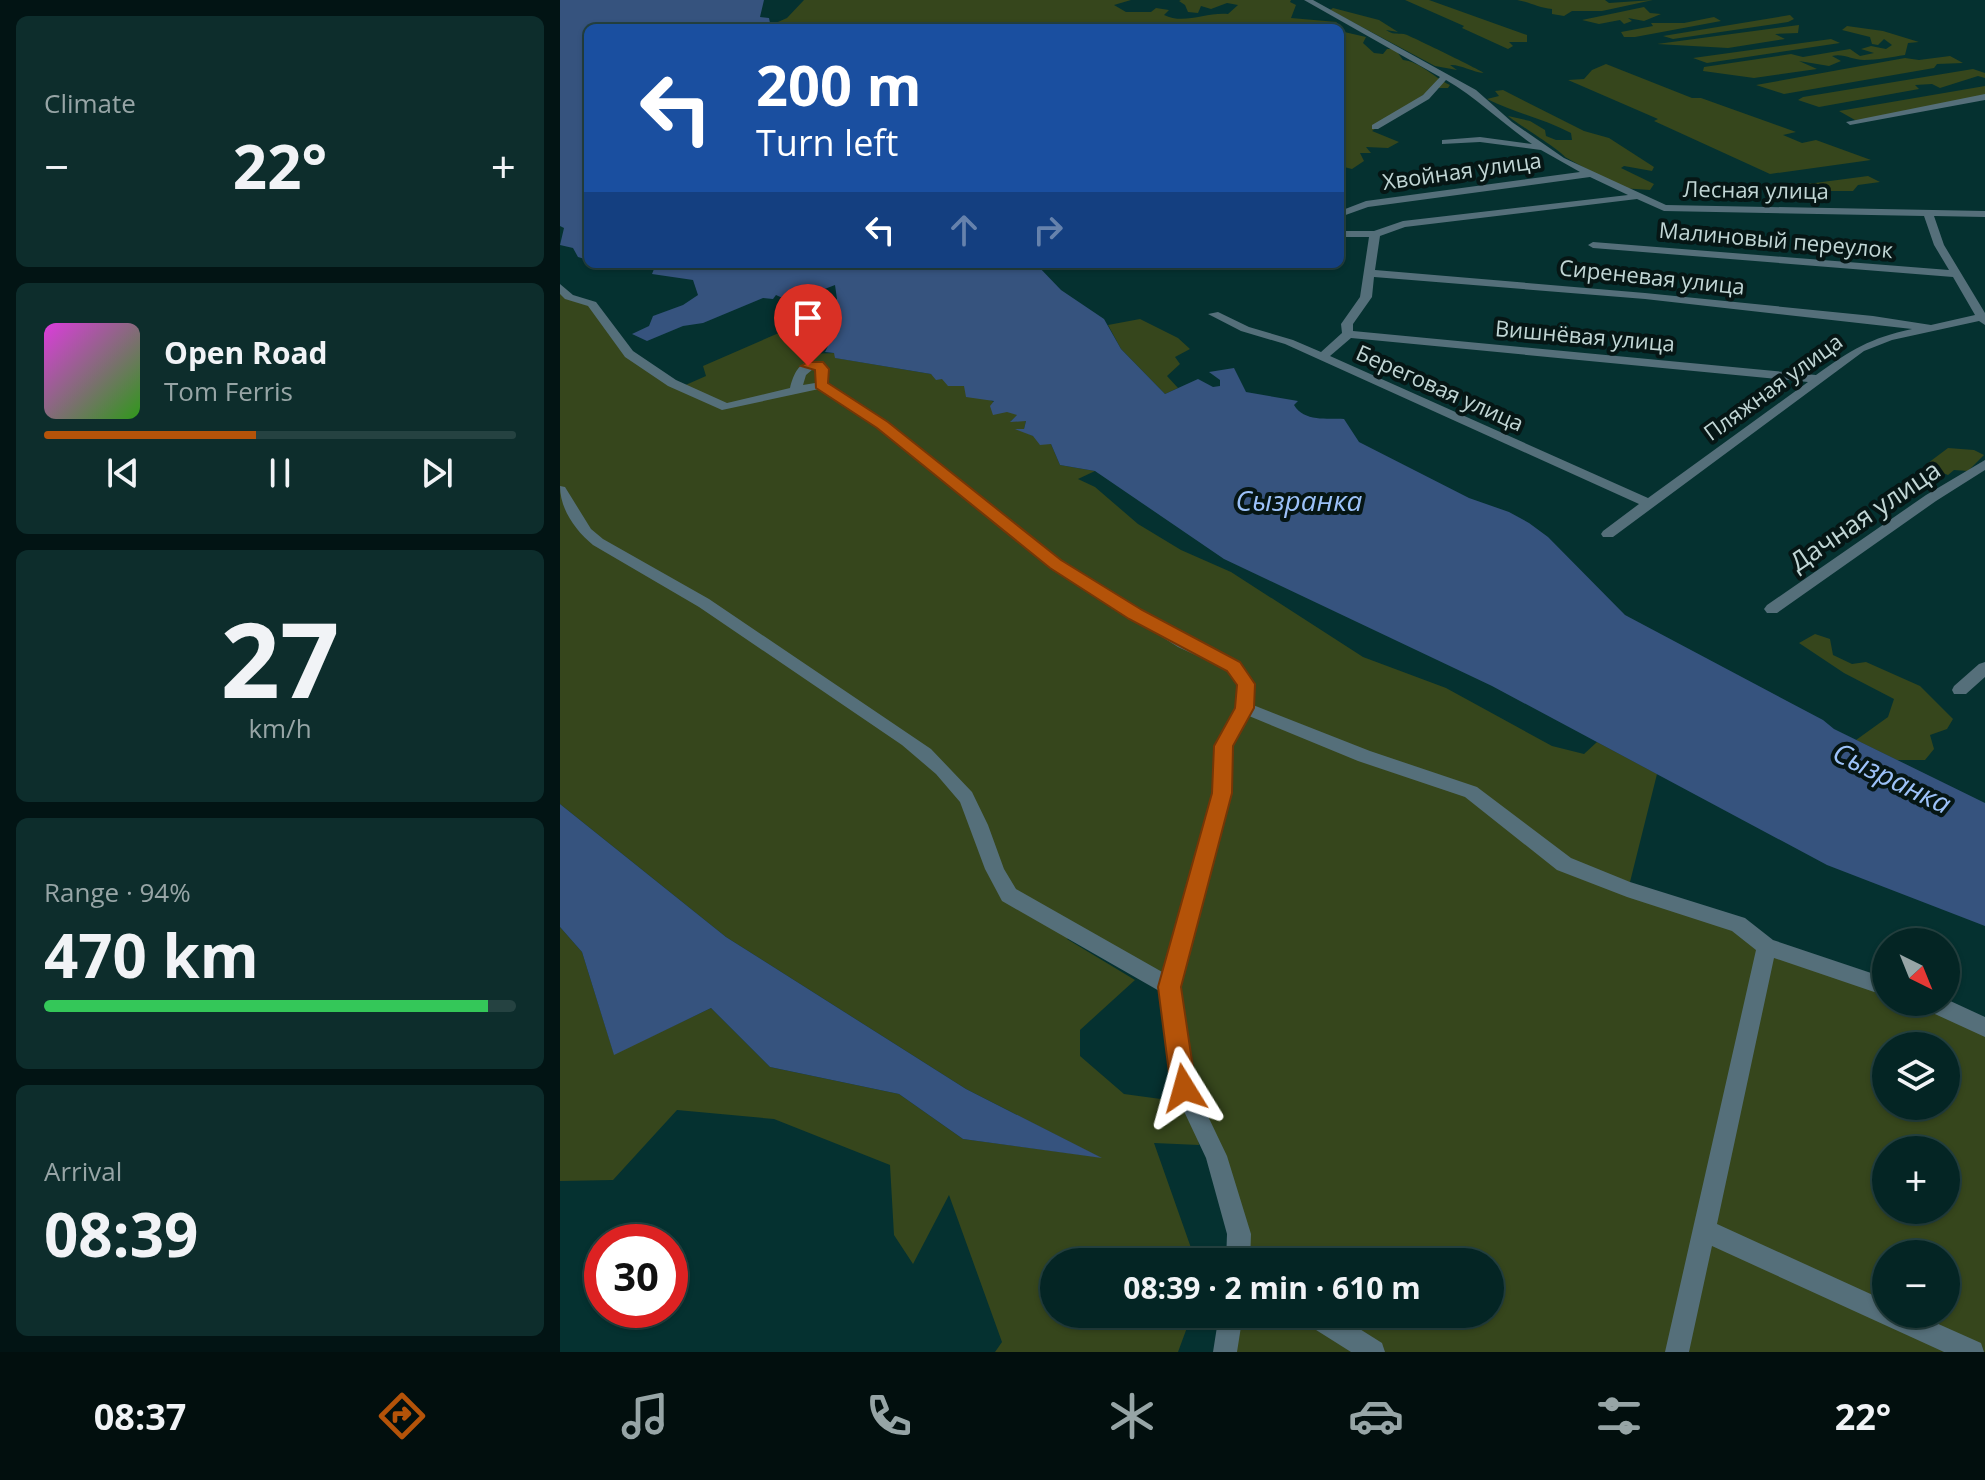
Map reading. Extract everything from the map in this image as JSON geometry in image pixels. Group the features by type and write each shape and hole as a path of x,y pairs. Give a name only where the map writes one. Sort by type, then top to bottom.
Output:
{"street":[{"path":"1308,0 1473,92 1509,124 1547,150 1638,197"},
{"path":"1375,127 1426,97 1445,76"},
{"path":"1850,122 1985,97"},
{"path":"1445,142 1466,138 1496,140 1547,150"},
{"name":"Хвойная улица","path":"1344,212 1366,204 1590,174"},
{"name":"Лесная улица","path":"1344,234 1375,234 1403,224 1638,197 1664,208 1984,215"},
{"path":"1928,213 1939,245 1983,317"},
{"path":"1322,357 1348,334 1347,324 1366,297 1375,234"},
{"name":"Малиновый переулок","path":"1593,245 1957,274"},
{"name":"Сиреневая улица","path":"1369,273 1645,296 1931,328"},
{"path":"560,287 569,297 592,304 629,354 672,383 726,407 821,385 883,425 1056,564 1135,615 1234,666 1246,684 1245,708 1224,746 1222,793 1170,987 1184,1088 1216,1156 1239,1234 1238,1248"},
{"name":"Береговая улица","path":"1214,314 1245,329 1289,342 1648,503"},
{"name":"Пляжная улица","path":"1608,534 1860,349 1889,337 1983,317"},
{"name":"Вишнёвая улица","path":"1348,334 1818,379"},
{"name":"Дачная улица","path":"1772,609 1985,464"},
{"path":"560,490 586,532 598,542 706,604 922,750 960,788 981,826 994,871 1009,895 1170,987"},
{"path":"1960,690 1985,668"},
{"path":"1245,708 1364,756 1471,792 1564,864 1627,889 1738,924 1767,947 1872,982"},
{"path":"1677,1352 1767,947"},
{"path":"1960,1015 1985,1027"},
{"path":"1704,1230 1872,1306"},
{"path":"1225,1352 1229,1328"},
{"path":"1336,1328 1373,1352"},
{"path":"1920,1328 1972,1352"}],"green space":[{"path":"804,0 1131,0 1114,5 1126,12 1151,12 1156,8 1169,10 1164,15 1187,19 1228,14 1238,5 1227,3 1211,9 1201,6 1198,13 1188,12 1181,0 1291,0 1296,5 1291,18 1337,22 773,24 787,18"},
{"path":"1405,0 1429,0 1527,35 1527,42 1509,42 1513,46 1508,49"},
{"path":"1517,0 1605,0 1609,3 1653,0 1602,11 1572,11 1564,16 1552,14 1552,9"},
{"path":"1644,7 1650,13 1661,14 1644,21 1628,18 1632,21 1624,24 1620,20 1599,24 1582,20"},
{"path":"1333,8 1379,20 1398,32 1386,30 1388,32 1409,36 1484,73 1454,65 1450,65 1457,70 1435,66 1330,10"},
{"path":"1790,15 1794,19 1788,22 1673,39 1663,36"},
{"path":"1714,17 1721,21 1635,37 1624,37 1621,32 1653,26 1651,23 1684,23"},
{"path":"1799,25 1798,33 1775,34 1785,39 1728,48 1657,44"},
{"path":"1847,26 1883,31 1919,42 1908,43 1905,55 1864,60 1836,55 1832,56 1841,61 1829,66 1799,61 1817,69 1754,78 1703,71 1704,67 1791,54 1803,57 1850,49 1860,56 1874,53 1861,49 1871,46 1886,49 1892,45 1884,39 1878,45 1872,44 1870,37 1842,30"},
{"path":"1344,32 1366,37 1363,43 1374,53 1383,54 1387,49 1395,49 1403,60 1450,85 1448,88 1433,88 1372,131 1399,142 1388,148 1366,147 1371,153 1360,153 1364,161 1352,169 1344,167"},
{"path":"1831,39 1840,43 1707,63 1693,58"},
{"path":"1950,56 1963,63 1937,64 1934,68 1784,94 1756,85 1905,58 1919,60"},
{"path":"1606,64 1692,98 1701,98 1796,132 1783,135 1802,143 1816,140 1871,160 1770,174 1654,121 1658,119 1568,80 1584,79 1592,70"},
{"path":"1973,69 1985,73 1985,78 1978,76 1940,88 1932,84 1915,85 1919,89 1819,107 1798,100 1803,97"},
{"path":"1985,86 1985,98 1873,119 1855,120 1839,111"},
{"path":"1503,90 1584,131 1609,138 1654,167 1652,171 1621,168 1654,184 1650,190 1621,188 1565,157 1508,116 1530,121 1545,130 1546,136 1556,140 1572,140 1571,133 1487,99 1499,96 1495,91"},
{"path":"1868,176 1880,182 1858,185 1853,191 1828,191 1827,196 1811,198 1793,191 1792,186"},
{"path":"560,287 569,297 592,304 629,354 681,387 706,376 703,366 781,332 807,354 835,353 836,358 931,374 964,386 1018,415 1011,421 1026,421 1024,429 1018,429 1051,444 1060,465 1095,471 1078,479 1095,487 1138,524 1181,550 1231,572 1363,657 1446,688 1552,746 1584,754 1597,742 1657,774 1628,890 1738,924 1767,947 1872,982 1872,1016 1960,1015 1985,1027 1985,1352 1225,1352 1229,1328 1504,1328 1504,1248 1234,1248 1196,1118 1199,1145 1154,1143 1191,1248 1040,1248 1040,1328 1187,1328 1178,1352 995,1352 1002,1342 949,1195 913,1264 894,1235 890,1165 774,1119 677,1110 613,1180 560,1181 560,927 582,952 614,1054 711,1008 770,1067 899,1094 963,1139 1099,1157 966,1089 726,937 560,804","holes":["1075,932 1169,987 1196,1116 1168,1100 1124,1094 1080,1056 1080,1030 1135,980 1067,939"]},
{"path":"1140,319 1178,338 1190,349 1175,357 1180,364 1167,376 1178,388 1165,394 1121,349 1108,325"},
{"path":"1948,448 1974,450 1984,455 1968,471 1954,470 1948,475 1924,466"},
{"path":"1815,634 1830,639 1833,655 1852,664 1866,662 1920,686 1953,719 1947,729 1930,735 1934,749 1925,760 1897,760 1856,740 1888,717 1894,699 1844,673 1799,643"}],"water":[{"path":"560,0 764,0 760,17 769,18 770,24 584,24 584,259 578,257 573,248 560,245 564,228 560,226"},
{"name":"Сызранка","path":"654,268 1040,268 1061,290 1104,319 1121,349 1165,394 1198,379 1213,387 1220,386 1220,380 1209,372 1234,368 1246,392 1298,401 1294,405 1310,417 1344,419 1359,442 1469,498 1509,512 1529,523 1548,537 1625,615 1823,720 1834,729 1985,803 1985,926 1827,865 1492,686 1224,559 1095,471 1060,465 1051,444 1040,445 1033,436 1015,429 1024,429 1026,421 1010,422 1017,415 1007,412 993,415 990,406 994,401 966,397 964,386 948,386 931,374 835,358 834,353 825,352 828,346 815,345 814,342 824,334 817,331 809,335 808,321 837,299 835,285 791,302 776,295 773,299 763,298 703,323 683,326 647,341 632,334 649,326 653,316 683,305 698,295 693,280 652,274"},
{"path":"560,804 726,937 966,1089 1102,1158 963,1139 899,1094 770,1067 711,1008 614,1055 582,952 560,927"}],"route":[{"path":"808,366 818,365 822,369 821,385 883,425 1056,564 1135,615 1184,643 1234,666 1246,684 1245,708 1224,746 1222,793 1170,987 1184,1088"}]}
